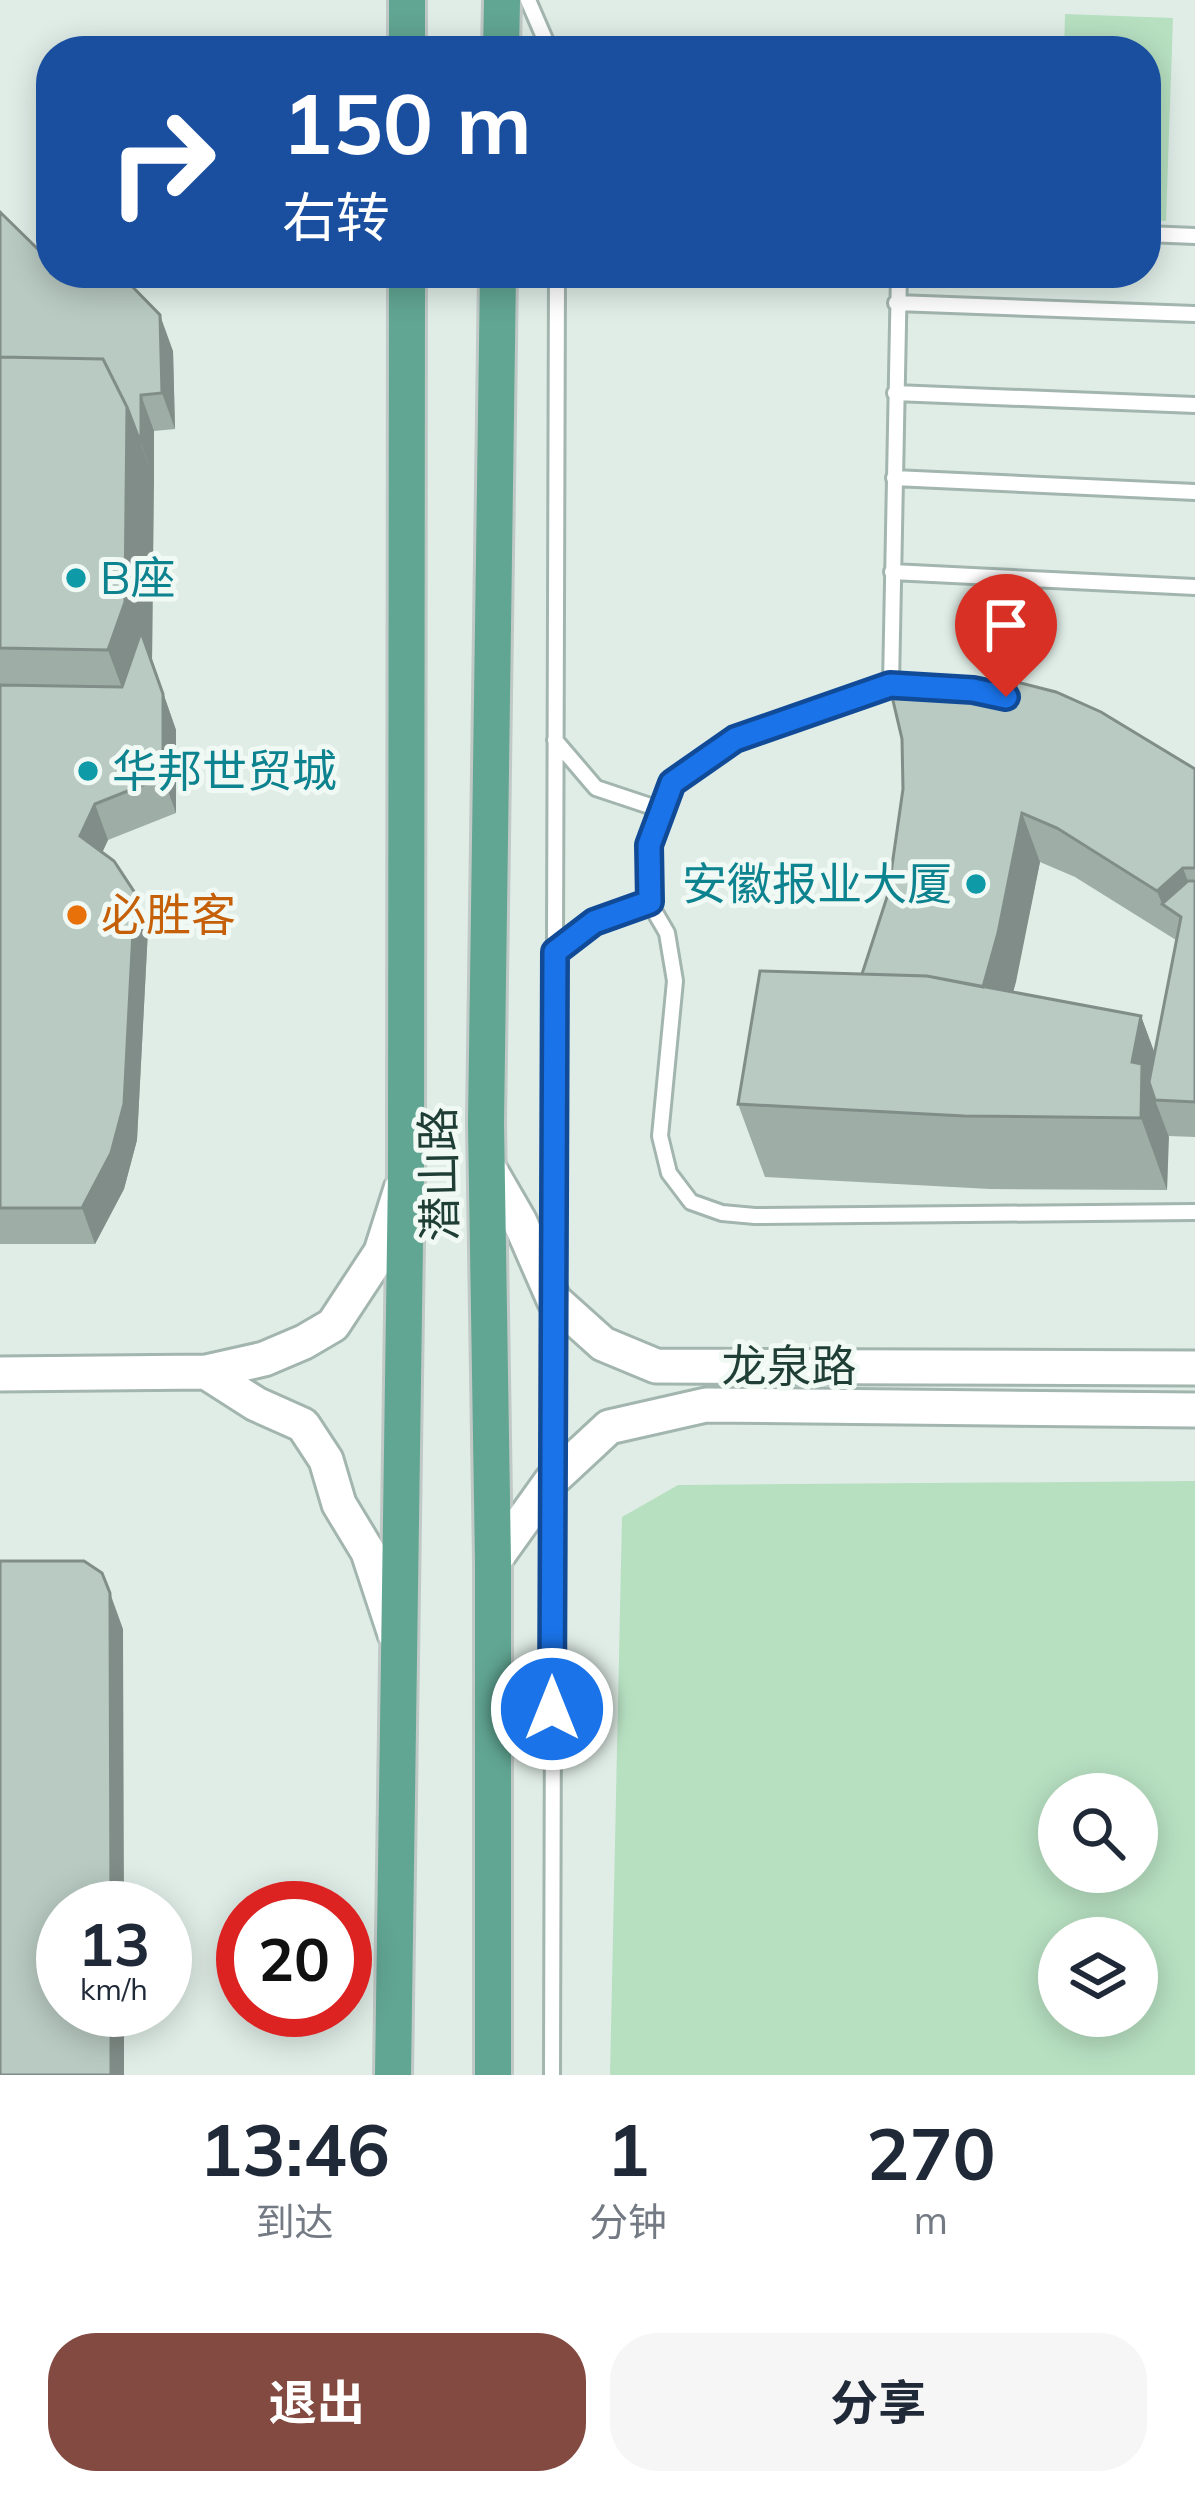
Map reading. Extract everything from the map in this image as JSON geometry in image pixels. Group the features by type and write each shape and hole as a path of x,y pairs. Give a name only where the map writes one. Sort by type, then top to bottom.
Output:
{"main road":[{"path":"407,0 407,36"},
{"path":"501,36 502,0"},
{"name":"潜山路","path":"393,2075 406,1173 407,288"},
{"name":"潜山路","path":"493,2075 487,1165 498,288"}],"street":[{"name":"龙泉路","path":"487,1165 520,1222 554,1300 603,1344 656,1366 1195,1368"},
{"path":"0,1374 206,1372 264,1359 333,1325 380,1252 406,1173"},
{"path":"206,1372 256,1404 303,1425 326,1460 339,1504 368,1552 397,1640"},
{"name":"龙泉路","path":"493,1562 552,1480 609,1427 706,1406 1195,1410"}],"lane":[{"path":"528,0 544,36"},
{"path":"1161,234 1195,236"},
{"path":"552,2075 557,288"},
{"path":"890,685 897,288"},
{"path":"896,303 1195,314"},
{"path":"895,393 1195,405"},
{"path":"893,478 1195,492"},
{"path":"892,572 1195,586"},
{"path":"932,688 890,685 735,739 672,783 649,845 650,902 667,933 675,981 660,1136 669,1173 691,1202 722,1213 755,1216 1195,1212"},
{"path":"555,740 596,788 662,811"},
{"path":"555,952 594,922 650,902"}],"green space":[{"path":"1065,14 1173,18 1166,221 1161,221 1161,36 1064,36"},
{"path":"1195,1481 1195,2075 610,2075 622,1517 678,1485"}],"building":[{"path":"0,212 36,247 36,288 134,288 160,315 162,393 141,395 141,444 103,359 0,357"},
{"name":"B座","path":"0,357 103,359 127,407 125,602 108,650 0,648"},
{"path":"141,632 163,694 163,777 95,804 80,836 114,861 135,893 124,1104 111,1153 82,1208 0,1208 0,685 122,687"},
{"name":"安徽报业大厦","path":"887,675 939,676 1016,689 1017,682 1056,692 1101,712 1195,769 1195,868 1183,868 1157,891 1057,828 1022,813 983,987 927,976 862,974 888,894 903,789 902,739"},
{"path":"1188,881 1195,881 1195,1102 1155,1100 1149,1082 1181,917 1162,904"},
{"path":"760,971 927,976 1141,1016 1132,1062 1142,1064 1141,1118 964,1116 738,1104"},
{"path":"0,1561 84,1561 102,1573 110,1593 111,1881 36,1881 36,2037 111,2037 111,2075 0,2075"}],"place":[{"name":"B座","path":"76,578"},
{"name":"华邦世贸城","path":"88,771"},
{"name":"安徽报业大厦","path":"976,884"},
{"name":"必胜客","path":"77,915"}],"route":[{"path":"552,1709 555,952 594,922 650,902 649,845 672,783 735,739 890,685 1006,697"}]}
